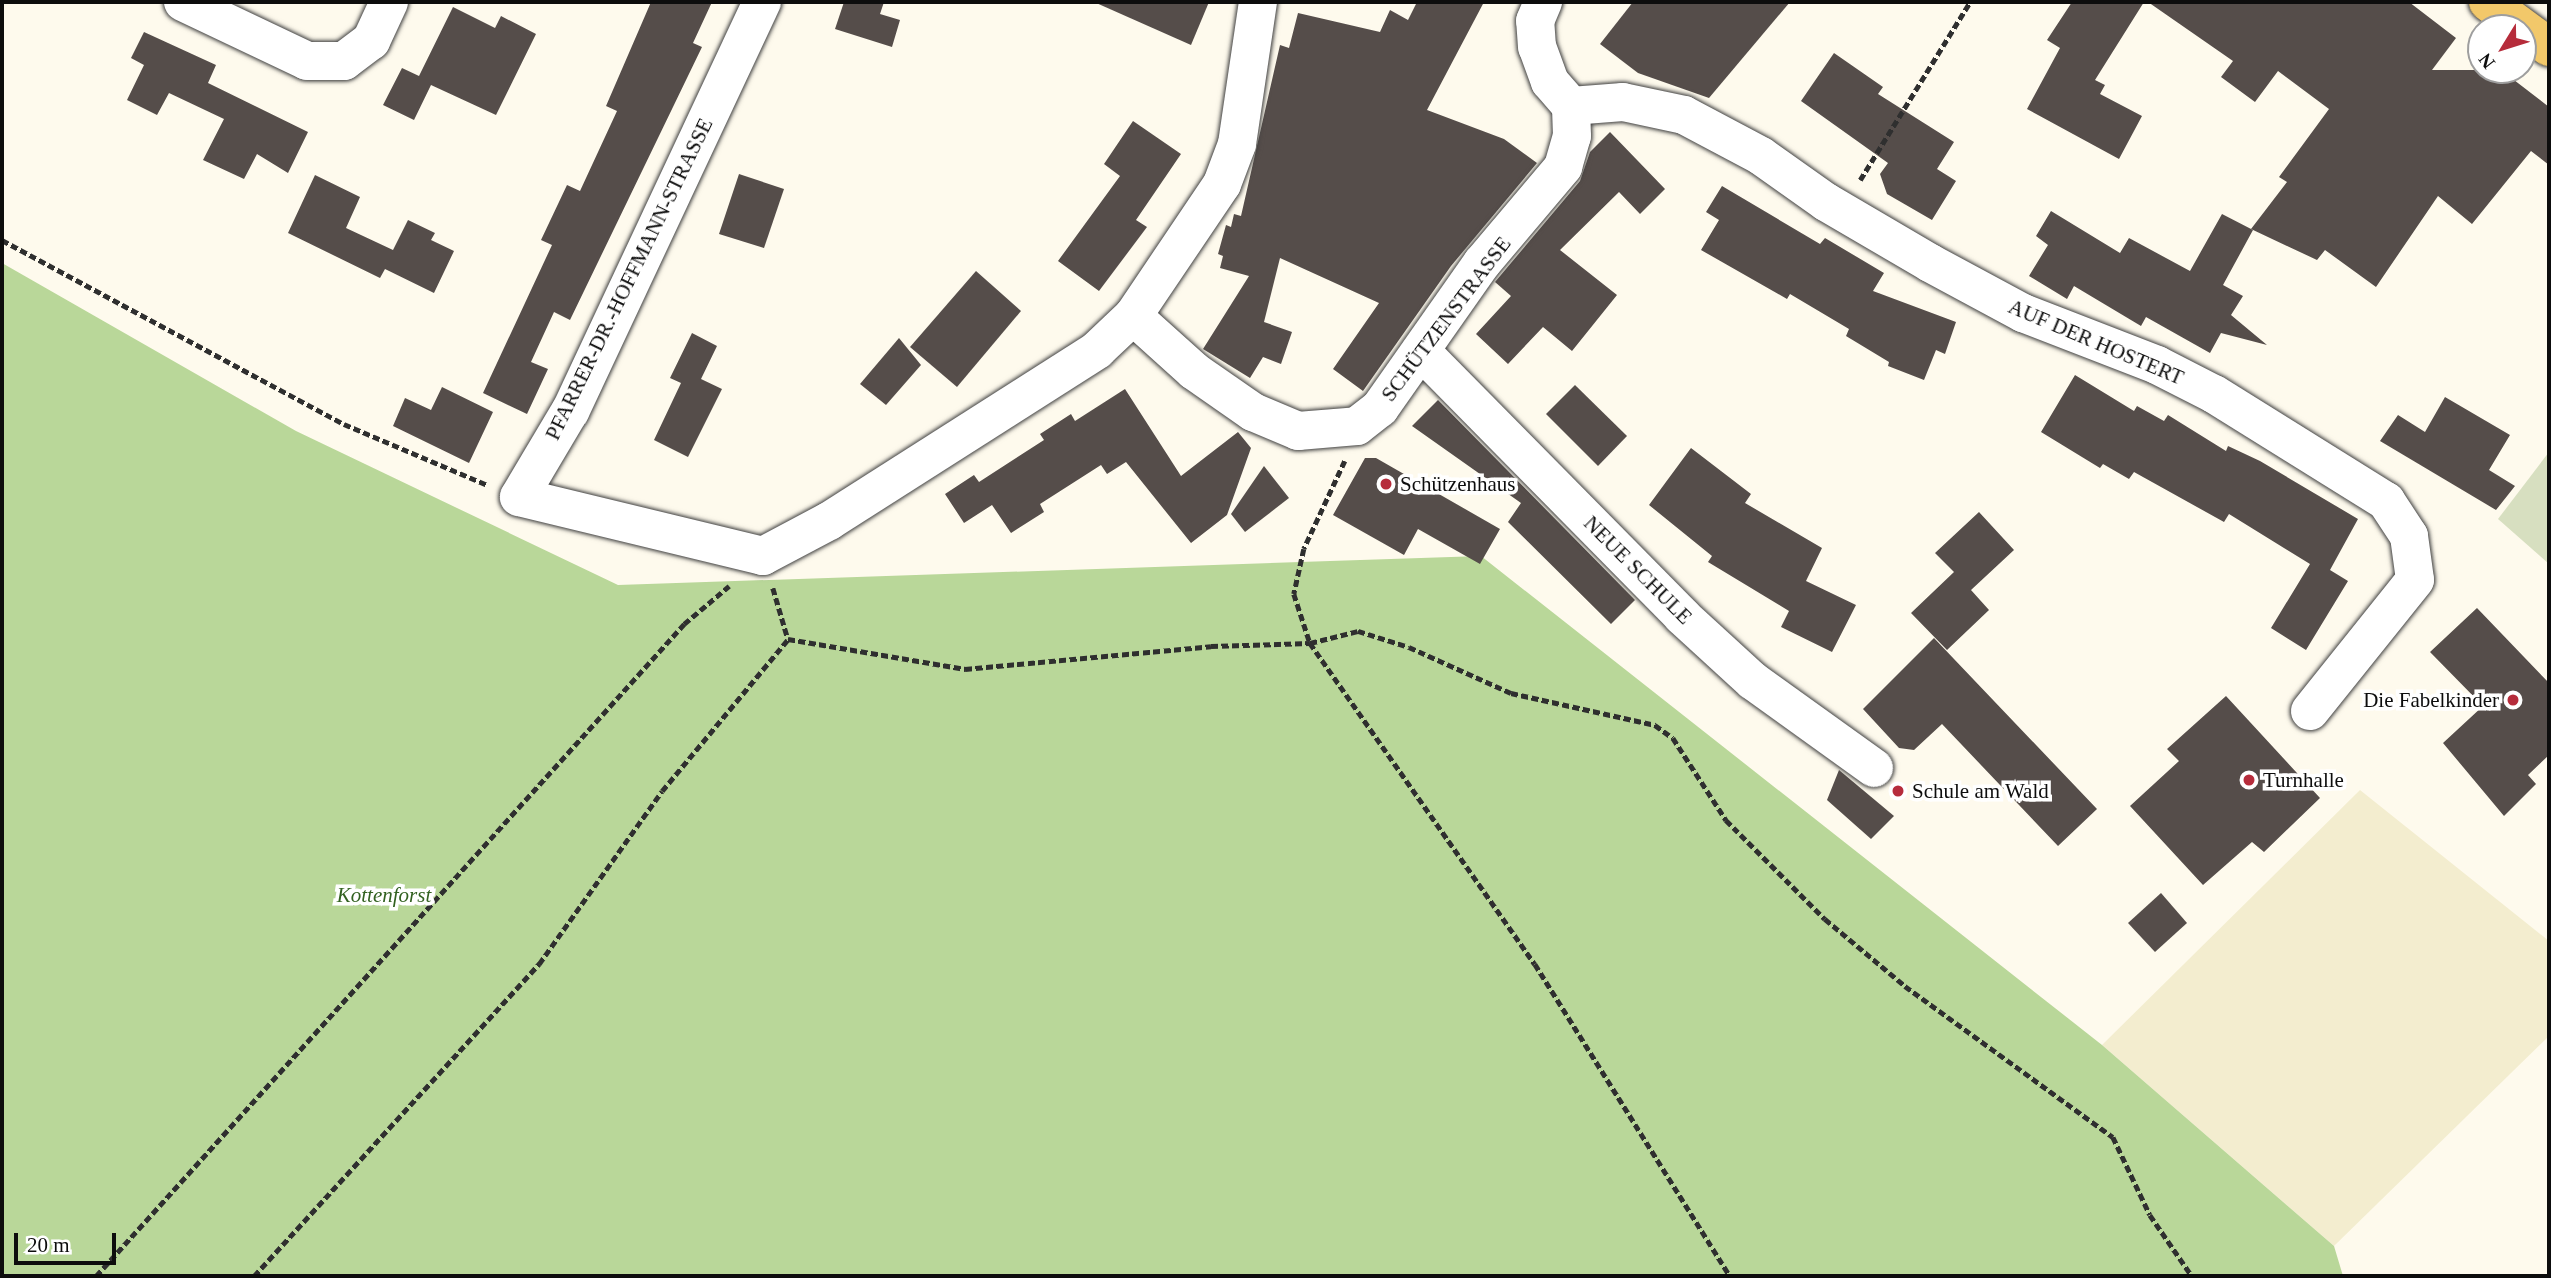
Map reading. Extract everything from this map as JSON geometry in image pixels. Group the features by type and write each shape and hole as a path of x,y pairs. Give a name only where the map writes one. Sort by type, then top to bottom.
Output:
{"main road":[{"path":"2488,2 2549,47"}],"street":[{"path":"183,2 307,61 344,61 371,41 389,2"},
{"name":"PFARRER-DR.-HOFFMANN-STRASSE","path":"519,497 570,411 762,2"},
{"path":"519,497 763,556 829,521 1097,350 1133,316 1222,184 1237,144 1258,2"},
{"path":"1543,2 1535,21 1537,47 1550,82 1571,106"},
{"name":"AUF DER HOSTERT","path":"1571,106 1623,102 1684,114 1761,156 1842,211 2023,313 2157,365 2275,428 2386,501 2409,536 2415,580 2310,711"},
{"name":"SCHÜTZENSTRASSE","path":"1357,426 1380,408 1482,263 1563,167 1572,136 1571,106"},
{"path":"1133,316 1195,371 1253,412 1298,431 1357,426"},
{"name":"NEUE SCHULE","path":"1420,351 1692,625 1753,681 1874,768"}],"path":[{"path":"1842,211 1970,2"},
{"path":"2,240 344,425 519,497"},
{"path":"1357,426 1304,549 1294,594 1310,643 1535,964 1730,1276"},
{"path":"96,1276 675,634 763,556 788,639"},
{"path":"788,639 965,670 1210,646 1310,643 1334,634 1380,636 1511,693 1656,725 1673,738 1726,820 1825,919 1905,986 2113,1137 2150,1215 2192,1276"},
{"path":"254,1276 539,964 662,791 788,639"}],"shaded area":[{"path":"2360,790 2549,941 2549,1036 2334,1246 2102,1045"}],"green space":[{"name":"Kottenforst","path":"2,263 296,431 618,585 1481,556 2102,1045 2334,1246 2343,1276 2,1276"},
{"path":"2549,452 2549,564 2498,519"}],"building":[{"path":"651,2 712,2 693,43 702,47 570,320 554,312 531,362 548,369 527,414 483,393 552,245 541,240 567,185 580,191 617,111 606,106"},
{"path":"844,2 884,2 880,14 900,20 892,47 835,29"},
{"path":"1094,2 1209,2 1191,45"},
{"path":"1417,2 1484,2 1427,110 1504,139 1537,163 1451,266 1363,391 1333,369 1379,303 1280,258 1264,322 1292,332 1281,364 1263,357 1250,378 1203,349 1249,276 1220,268 1223,256 1218,254 1226,225 1231,227 1234,214 1241,216 1280,45 1289,48 1298,13 1380,32 1390,10 1408,20"},
{"path":"1633,2 1790,2 1709,98 1638,73 1600,44"},
{"path":"2072,2 2144,2 2095,80 2105,85 2100,94 2142,116 2119,159 2027,109 2060,48 2047,40"},
{"path":"2148,2 2409,2 2456,38 2432,70 2467,70 2467,84 2519,84 2549,107 2549,165 2531,151 2472,224 2438,196 2376,287 2325,250 2317,260 2251,229 2287,182 2279,177 2329,109 2278,71 2255,102 2221,77 2233,61"},
{"path":"453,7 495,28 501,16 536,34 496,115 431,85 414,120 383,105 402,68 419,76"},
{"path":"144,32 216,65 208,83 308,132 288,173 257,154 244,179 203,160 224,119 169,93 157,115 127,100 144,65 131,58"},
{"path":"1834,53 1883,87 1878,94 1954,142 1937,169 1956,181 1932,220 1887,194 1880,174 1888,163 1801,101"},
{"path":"1133,121 1181,154 1136,220 1147,227 1099,291 1058,261 1120,176 1104,164"},
{"path":"1610,132 1665,189 1640,214 1619,192 1560,250 1617,295 1572,351 1543,327 1508,364 1476,334 1511,296 1495,282 1580,181 1590,152"},
{"path":"739,174 784,189 764,248 719,234"},
{"path":"315,175 360,197 346,228 393,250 408,220 435,233 431,240 454,251 434,293 385,269 380,278 288,233"},
{"path":"1722,186 1820,244 1825,238 1884,273 1873,291 1956,322 1945,354 1936,350 1924,380 1888,366 1889,362 1846,336 1849,329 1790,294 1787,299 1701,250 1719,220 1706,212"},
{"path":"2051,211 2120,253 2129,238 2190,271 2222,214 2253,230 2223,285 2243,296 2231,315 2267,345 2221,333 2210,353 2146,317 2141,326 2074,286 2067,299 2029,276 2048,245 2036,236"},
{"path":"976,271 1021,311 957,387 910,347"},
{"path":"692,333 717,346 701,379 722,389 688,457 654,440 681,383 670,378"},
{"path":"899,338 921,365 886,405 860,384"},
{"path":"2075,375 2134,411 2137,406 2164,421 2168,415 2226,451 2228,446 2260,461 2358,519 2330,570 2348,581 2306,650 2271,628 2310,564 2229,514 2224,522 2134,472 2129,479 2103,464 2100,468 2041,432"},
{"path":"1575,385 1627,436 1598,466 1546,414"},
{"path":"442,387 493,412 469,463 393,426 405,398 431,410"},
{"path":"1125,389 1181,476 1238,432 1251,448 1227,515 1191,543 1126,462 1107,474 1101,465 1040,504 1044,512 1011,533 992,505 964,523 945,494 974,475 979,482 1044,440 1040,434 1071,414 1075,421"},
{"path":"2445,397 2510,435 2489,470 2515,486 2496,510 2380,441 2398,415 2425,432"},
{"path":"1438,400 1635,600 1611,624 1508,522 1521,503 1412,426"},
{"path":"1691,448 1751,494 1745,503 1822,548 1806,581 1856,605 1832,652 1781,627 1789,611 1708,562 1712,556 1649,505"},
{"name":"Schützenhaus","path":"1365,458 1376,458 1500,529 1480,564 1418,529 1404,555 1333,515"},
{"path":"1264,466 1289,498 1245,532 1231,514"},
{"path":"1979,512 2014,550 1971,590 1989,610 1947,650 1911,613 1954,572 1935,553"},
{"name":"Die Fabelkinder","path":"2477,608 2549,683 2549,755 2528,775 2536,784 2504,816 2443,743 2483,706 2430,652"},
{"path":"1934,638 2097,809 2058,846 1942,724 1914,750 1899,748 1863,709"},
{"name":"Turnhalle","path":"2226,696 2320,798 2264,852 2252,842 2203,885 2130,806 2179,761 2167,749"},
{"path":"1839,770 1894,816 1871,839 1827,800"},
{"path":"2161,893 2187,923 2155,952 2128,923"}],"place":[{"name":"Schützenhaus","path":"1386,484"},
{"name":"Die Fabelkinder","path":"2513,700"},
{"name":"Turnhalle","path":"2249,780"},
{"name":"Schule am Wald","path":"1898,791"}]}
